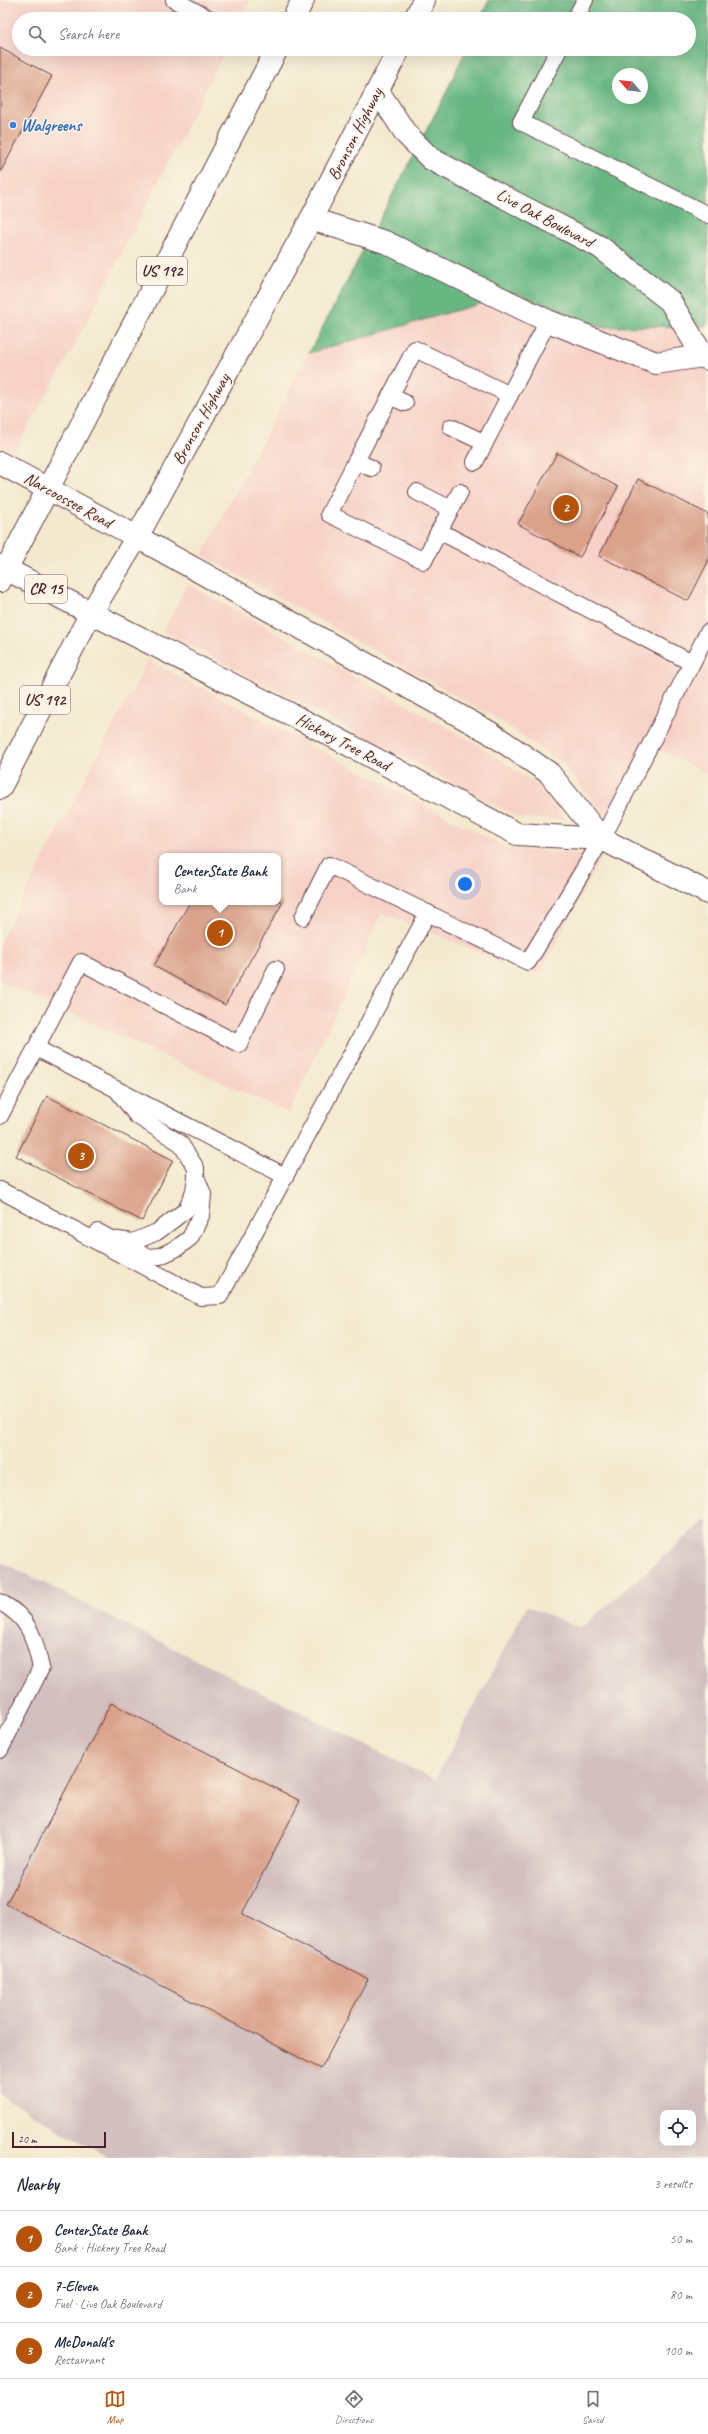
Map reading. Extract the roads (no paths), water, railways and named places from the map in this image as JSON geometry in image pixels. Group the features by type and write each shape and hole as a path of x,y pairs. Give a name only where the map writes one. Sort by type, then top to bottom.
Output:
{"main road":[{"path":"297,12 303,0"},
{"path":"418,12 424,0"},
{"name":"US 192","path":"2,572 50,489 270,56"},
{"name":"Bronson Highway","path":"0,788 91,613 136,537 311,219 396,56"},
{"name":"Live Oak Boulevard","path":"311,219 385,242 548,321 656,363 706,358 670,301 600,247 431,159 406,134 378,91"},
{"name":"Narcoossee Road","path":"0,463 136,537"},
{"name":"Hickory Tree Road","path":"136,537 489,732 549,774 602,839"},
{"name":"CR 15","path":"2,572 91,613"},
{"name":"Hickory Tree Road","path":"91,613 302,720 517,834 602,839 708,893"}],"lane":[{"path":"174,0 197,12"},
{"path":"579,12 585,0"},
{"path":"555,56 521,122 708,215"},
{"path":"475,462 548,321"},
{"path":"460,492 424,561 329,514 415,348 510,395"},
{"path":"390,396 405,403"},
{"path":"451,427 485,443"},
{"path":"356,461 371,468"},
{"path":"417,492 450,509"},
{"path":"439,531 692,663"},
{"path":"303,917 329,865 528,962 602,839 708,632"},
{"path":"0,1190 201,1297 220,1296 428,913"},
{"path":"0,1116 81,962 239,1044 276,969"},
{"path":"36,1048 285,1176"},
{"path":"112,1239 133,1242 157,1232 186,1210 194,1191 196,1177 196,1168 180,1144 137,1116 118,1091"},
{"path":"53,1218 82,1224 148,1257 160,1256 177,1248 190,1238 201,1216 203,1194 196,1177"},
{"path":"0,1602 16,1610 32,1632 41,1668 0,1750"}],"place":[{"name":"Walgreens","path":"13,125"},
{"name":"7-Eleven","path":"566,508"},
{"name":"CenterState Bank","path":"220,933"},
{"name":"McDonald's","path":"81,1156"}]}
